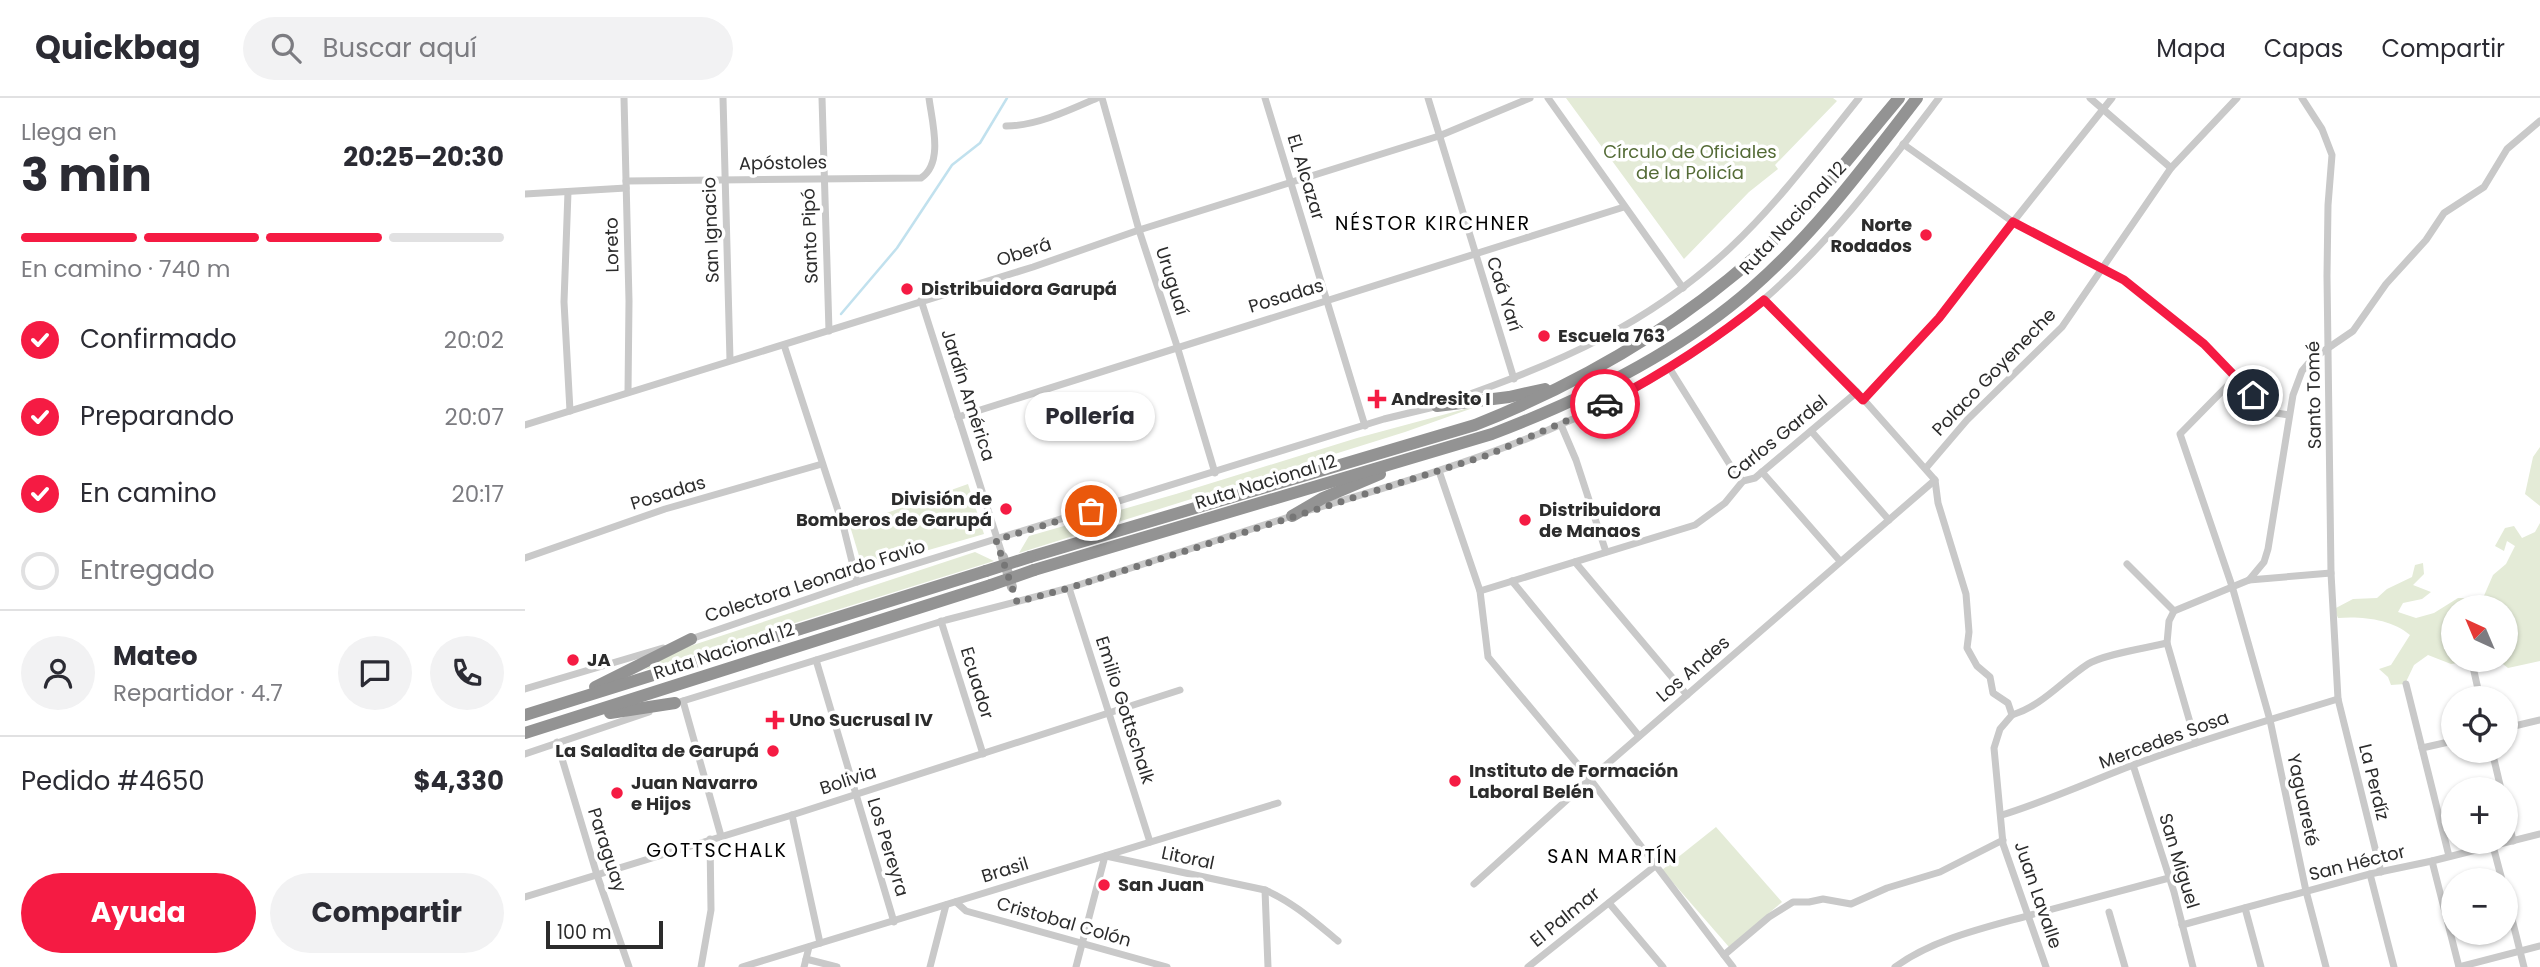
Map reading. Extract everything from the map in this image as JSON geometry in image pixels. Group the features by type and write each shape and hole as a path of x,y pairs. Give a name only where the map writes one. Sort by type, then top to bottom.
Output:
{"highway":[{"name":"Ruta Nacional 12","path":"525,715 1030,557 1475,425 1521,407 1664,328 1720,289 1778,236 1899,98"},
{"name":"Ruta Nacional 12","path":"525,733 1034,570 1492,434 1529,420 1622,376 1676,344 1752,288 1794,247 1917,98"},
{"path":"1882,143 1926,98"},
{"path":"1437,406 1509,397 1569,382"},
{"path":"1292,516 1323,498 1434,450"},
{"path":"562,704 691,639"},
{"path":"575,718 679,702"}],"street":[{"name":"Loreto","path":"624,98 629,300 628,392"},
{"name":"San Ignacio","path":"723,98 730,360"},
{"name":"Santo Pipó","path":"822,98 829,331"},
{"name":"Apóstoles","path":"525,194 568,192 626,184 921,178 929,173 934,163 929,98"},
{"path":"1006,126 1016,126 1100,98"},
{"name":"Uruguaí","path":"1100,98 1215,473"},
{"name":"EL Alcazar","path":"1265,98 1365,426"},
{"name":"Caá Yarí","path":"1427,98 1514,379"},
{"name":"Oberá","path":"525,425 1033,267 1139,230 1439,136 1529,98"},
{"path":"1548,98 1683,288"},
{"path":"1514,379 1583,350 1644,315 1683,288 1730,248 1783,194 1859,98"},
{"path":"525,754 679,702 941,621 1069,588 1439,471 1488,455 1561,425 1669,369 1727,330 1764,300 1814,252 1939,98"},
{"path":"2090,98 2171,168"},
{"path":"1863,400 1939,318 2112,98"},
{"name":"Polaco Goyeneche","path":"1926,468 1967,420 2062,327 2171,168 2237,98"},
{"name":"Santo Tomé","path":"2302,98 2322,129 2332,155 2327,216 2331,573 2338,699"},
{"path":"2249,580 2264,562 2268,549 2289,415 2302,371 2312,359 2353,331 2386,284 2426,240 2444,213 2484,187 2507,149 2540,121"},
{"path":"1903,144 2013,222 2124,280 2204,344 2270,412 2289,415"},
{"path":"568,192 564,302 570,411"},
{"name":"Posadas","path":"958,417 1625,207"},
{"name":"Jardín América","path":"921,300 1003,557"},
{"path":"1764,300 1857,393 1935,481 1938,503 1966,594 1969,632 1967,649 1977,666 1990,677 1993,693 2008,703 2012,715 2024,712 2038,703 2091,662 2167,643"},
{"path":"784,345 843,529 857,582"},
{"path":"1669,369 1737,476 1743,481"},
{"name":"Yaguareté","path":"2236,377 2180,434 2232,586 2270,720 2306,891 2326,967"},
{"name":"Colectora Leonardo Favio","path":"525,689 691,639 857,582 1437,406 1514,379"},
{"name":"Carlos Gardel","path":"1480,590 1695,525 1725,503 1743,481 1755,478 1857,393"},
{"path":"1561,425 1576,460 1606,552"},
{"path":"1812,432 1889,520"},
{"name":"Posadas","path":"525,558 665,509 822,464"},
{"path":"1439,471 1480,590 1488,657 1590,779 1724,955 1729,966"},
{"path":"1762,472 1840,561"},
{"name":"Los Andes","path":"1474,884 1639,736 1935,481"},
{"path":"1003,557 1017,602"},
{"path":"1575,562 1687,695"},
{"path":"2127,564 2174,611"},
{"path":"2196,743 2167,643 2169,621 2174,611 2249,580 2331,573"},
{"path":"1512,581 1639,736"},
{"name":"Emilio Gottschalk","path":"1069,588 1150,842"},
{"name":"Ecuador","path":"941,621 983,754"},
{"name":"Los Pereyra","path":"816,660 894,922"},
{"path":"2406,684 2449,856"},
{"name":"Bolivia","path":"525,897 792,815 1180,690"},
{"name":"Mercedes Sosa","path":"2002,815 2049,800 2133,765 2196,743 2338,699"},
{"name":"La Perdíz","path":"2338,699 2381,872"},
{"path":"679,702 721,835"},
{"name":"Juan Lavalle","path":"2012,715 2000,729 1994,748 2005,855 2046,967"},
{"path":"2518,725 2540,720"},
{"name":"Paraguay","path":"557,742 597,875 629,967"},
{"path":"2422,748 2441,744"},
{"name":"San Miguel","path":"2133,765 2169,878 2193,967"},
{"name":"Brasil","path":"741,967 1277,803"},
{"path":"792,815 820,943"},
{"name":"San Héctor","path":"2518,840 2540,834"},
{"path":"701,967 711,911 710,839"},
{"path":"1724,955 1769,917 1793,902 1823,899 1851,904 1887,888 1940,872 2003,840"},
{"name":"San Héctor","path":"2182,925 2370,874 2458,854"},
{"path":"1076,967 1105,856"},
{"name":"Litoral","path":"1105,856 1265,890 1298,908 1338,941"},
{"path":"2432,861 2459,967 2540,946"},
{"name":"El Palmar","path":"1528,967 1655,866"},
{"path":"2370,874 2394,967"},
{"path":"1895,967 1907,958 1945,941 2017,917 2169,878"},
{"path":"1265,890 1268,967"},
{"name":"Cristobal Colón","path":"956,902 966,911 1167,967"},
{"path":"1609,902 1663,967"},
{"path":"930,967 946,905"},
{"path":"2245,908 2261,967"},
{"path":"2109,912 2125,967"},
{"path":"2518,943 2524,967"},
{"path":"809,947 805,963 837,967"}],"green space":[{"name":"Círculo de Oficiales de la Policía","path":"1566,98 1833,98 1837,101 1775,165 1778,169 1749,192 1684,259"},
{"path":"1487,403 1405,432 1019,553 1029,536 1357,438"},
{"path":"2540,447 2540,506 2525,494 2533,457"},
{"path":"968,484 984,534 863,569 850,526"},
{"path":"2540,523 2540,661 2518,666 2518,595 2484,595 2493,575 2506,564 2515,546 2507,541 2504,551 2495,546 2505,528 2514,526 2522,538 2535,532"},
{"path":"975,552 994,561 644,670 675,651"},
{"path":"2423,563 2424,574 2413,585 2431,592 2422,599 2403,603 2398,612 2416,618 2441,609 2441,660 2428,655 2414,665 2405,684 2391,685 2388,677 2379,669 2391,665 2410,635 2394,625 2376,620 2338,618 2334,609 2353,599 2377,598 2387,589 2412,577 2415,565"},
{"path":"1716,827 1782,902 1729,947 1662,870"}],"waterway":[{"path":"841,314 897,248 952,165 980,143 1007,98"}],"way so far":[{"path":"1091,511 996,540 1017,602 1069,588 1488,455 1605,404"}],"place":[{"name":"Norte Rodados","path":"1926,235"},
{"name":"Distribuidora Garupá","path":"907,289"},
{"name":"Escuela 763","path":"1544,336"},
{"name":"Andresito I","path":"1377,399"},
{"name":"División de Bomberos de Garupá","path":"1006,509"},
{"name":"Pollería","path":"1091,511"},
{"name":"Distribuidora de Manaos","path":"1525,520"},
{"name":"JA","path":"573,660"},
{"name":"Uno Sucrusal IV","path":"775,720"},
{"name":"La Saladita de Garupá","path":"773,751"},
{"name":"Instituto de Formación Laboral Belén","path":"1455,781"},
{"name":"Juan Navarro e Hijos","path":"617,793"},
{"name":"San Juan","path":"1104,885"}],"district":[{"name":"NÉSTOR KIRCHNER","path":"1433,223"},
{"name":"GOTTSCHALK","path":"717,850"},
{"name":"SAN MARTÍN","path":"1613,856"}],"route":[{"path":"1605,404 1669,369 1727,330 1764,300 1863,400 1939,318 2013,222 2124,280 2204,344 2253,395"}]}
